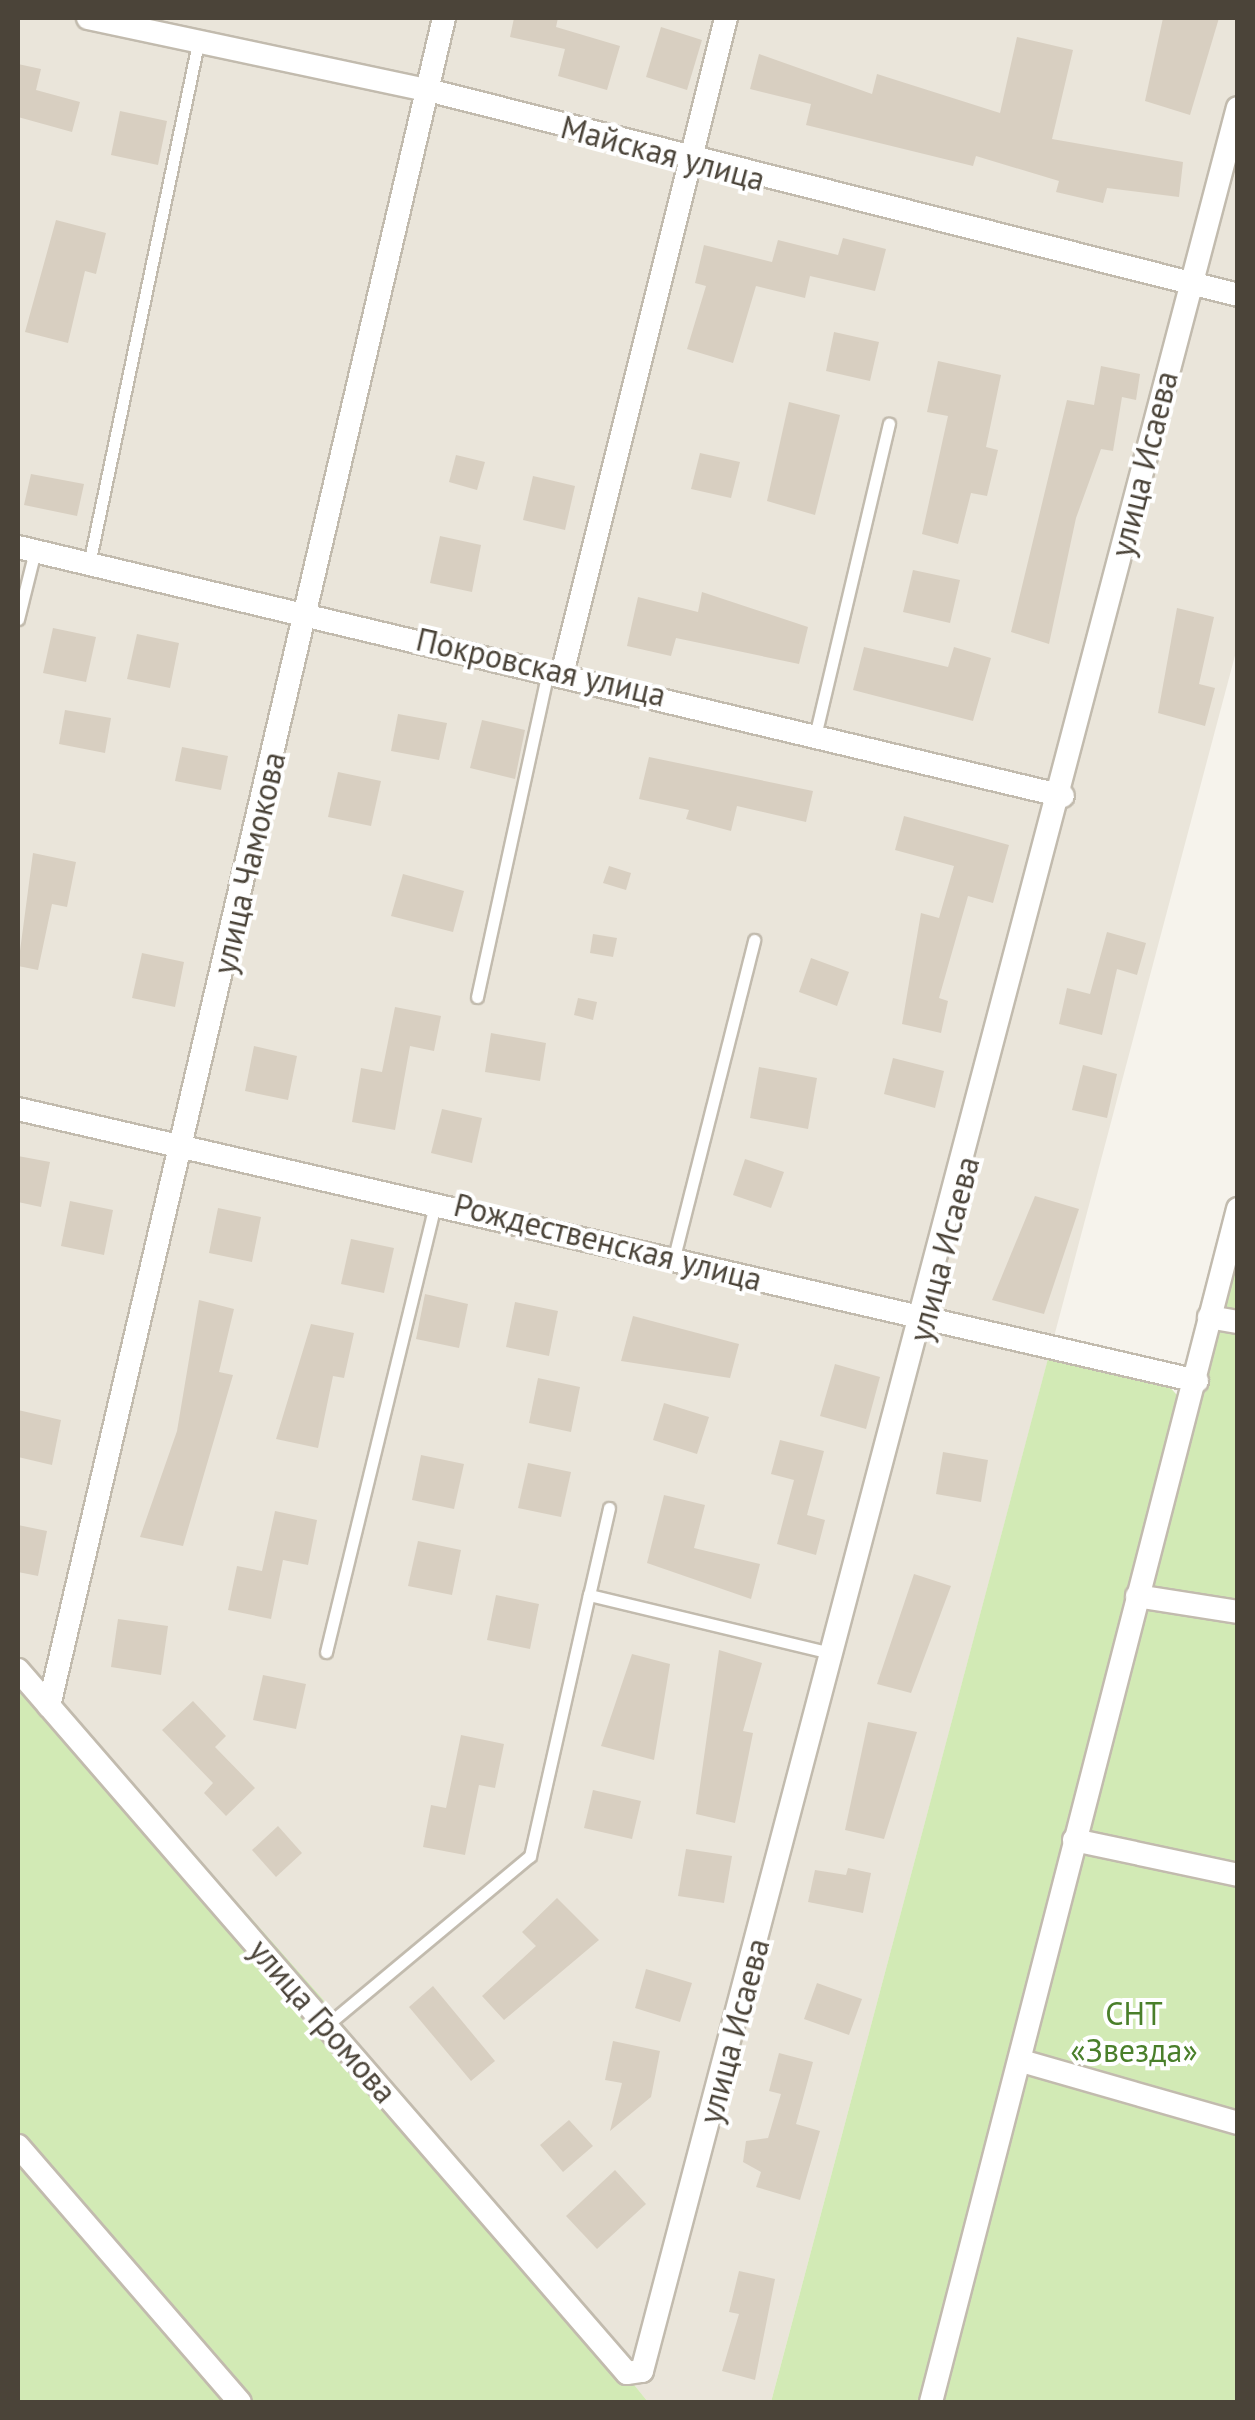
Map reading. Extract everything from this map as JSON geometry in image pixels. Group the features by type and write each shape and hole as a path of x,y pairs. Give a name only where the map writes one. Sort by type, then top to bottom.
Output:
{"street":[{"name":"Майская улица","path":"88,18 165,26 198,44 428,90 690,162 1238,295"},
{"name":"улица Чамокова","path":"49,1706 183,1150 444,18"},
{"path":"556,668 726,18"},
{"name":"улица Исаева","path":"628,2373 642,2372 925,1321 1063,796 1189,282 1238,108"},
{"name":"Покровская улица","path":"26,549 556,668 1063,796"},
{"name":"Рождественская улица","path":"18,1109 183,1150 436,1201 674,1256 925,1321 1197,1381"},
{"path":"931,2402 1025,2062 1074,1840 1197,1381 1238,1209"},
{"path":"1210,1317 1238,1322"},
{"path":"1137,1596 1238,1612"},
{"name":"улица Громова","path":"18,1670 628,2373"},
{"path":"1074,1840 1238,1874"},
{"path":"1025,2062 1238,2123"},
{"path":"18,2146 240,2402"}],"lane":[{"path":"89,564 198,44"},
{"path":"816,732 889,424"},
{"path":"18,619 26,549"},
{"path":"477,998 556,668"},
{"path":"674,1256 754,940"},
{"path":"326,1652 436,1201"},
{"path":"327,2025 530,1856 609,1508"},
{"path":"589,1595 835,1654"}],"shaded area":[{"path":"18,18 1237,18 1237,648 771,2402 648,2402 321,1997 18,1654"}],"green space":[{"name":"СНТ «Звезда»","path":"1237,1203 1237,2402 941,2402 1015,2111 926,2402 771,2402 1050,1351 1166,1383 1186,1405"},
{"path":"18,1654 321,1997 648,2402 18,2402"}],"building":[{"path":"514,18 558,18 556,27 620,46 607,90 558,76 565,49 510,37"},
{"path":"1163,18 1219,18 1190,115 1145,101"},
{"path":"661,27 702,40 687,90 646,77"},
{"path":"1017,37 1073,50 1052,139 1183,162 1179,197 1107,188 1103,203 1056,192 1059,181 976,156 973,166 806,125 811,104 750,89 759,54 872,94 877,74 1000,113"},
{"path":"18,64 41,69 36,90 80,102 72,132 18,117"},
{"path":"120,111 167,121 158,165 111,155"},
{"path":"56,220 106,233 96,274 85,271 68,343 25,332"},
{"path":"843,238 886,249 875,291 810,276 805,298 756,286 733,363 687,349 706,286 695,283 704,245 772,262 778,240 838,255"},
{"path":"834,332 879,342 870,381 826,371"},
{"path":"938,361 1001,375 986,447 998,450 987,496 971,493 958,544 922,534 948,416 927,412"},
{"path":"1101,366 1140,374 1136,400 1122,397 1113,451 1101,449 1076,518 1049,644 1011,632 1067,400 1094,405"},
{"path":"789,402 840,415 815,515 767,501"},
{"path":"700,453 740,462 731,498 691,489"},
{"path":"456,455 485,462 477,490 449,482"},
{"path":"31,474 84,484 77,516 24,505"},
{"path":"533,476 575,486 565,530 523,520"},
{"path":"440,536 481,545 472,592 430,583"},
{"path":"913,570 960,580 950,623 903,612"},
{"path":"702,592 808,627 799,664 676,638 671,656 627,646 638,597 698,612"},
{"path":"1177,608 1214,617 1199,684 1215,688 1205,726 1158,713"},
{"path":"53,628 96,637 86,682 43,673"},
{"path":"137,634 179,643 170,688 127,679"},
{"path":"864,647 948,667 954,647 991,658 973,721 853,690"},
{"path":"65,710 111,718 105,753 59,744"},
{"path":"398,714 447,723 439,760 391,751"},
{"path":"482,720 525,730 515,779 470,768"},
{"path":"182,747 228,756 221,790 175,781"},
{"path":"649,757 813,791 806,822 737,806 731,831 686,819 689,810 639,799"},
{"path":"338,772 381,781 371,826 328,817"},
{"path":"904,816 1009,845 993,903 968,896 939,998 948,1001 941,1033 902,1024 921,913 939,918 954,866 895,850"},
{"path":"33,853 76,862 67,907 52,904 38,970 18,966"},
{"path":"609,866 631,873 626,890 603,883"},
{"path":"403,874 464,891 453,932 391,916"},
{"path":"1107,932 1146,943 1137,975 1117,969 1102,1035 1059,1024 1067,988 1090,994"},
{"path":"593,934 617,938 613,957 590,953"},
{"path":"142,953 184,962 175,1007 132,998"},
{"path":"811,958 849,972 837,1006 799,992"},
{"path":"578,998 597,1002 593,1020 574,1015"},
{"path":"395,1007 441,1016 434,1051 410,1046 395,1130 352,1122 361,1068 382,1072"},
{"path":"491,1033 546,1043 540,1081 485,1072"},
{"path":"254,1046 297,1056 288,1100 245,1091"},
{"path":"893,1058 944,1071 935,1108 884,1094"},
{"path":"1083,1065 1117,1074 1107,1118 1072,1110"},
{"path":"759,1067 817,1078 808,1129 750,1118"},
{"path":"442,1109 482,1118 472,1163 431,1153"},
{"path":"18,1156 50,1162 41,1207 18,1202"},
{"path":"745,1159 784,1172 771,1208 733,1195"},
{"path":"1035,1196 1079,1209 1044,1314 992,1300"},
{"path":"70,1201 113,1210 104,1255 61,1246"},
{"path":"218,1208 261,1217 252,1262 209,1253"},
{"path":"351,1239 394,1248 384,1293 341,1284"},
{"path":"425,1294 468,1304 459,1348 416,1339"},
{"path":"199,1300 234,1309 219,1372 233,1375 183,1546 140,1537 177,1431"},
{"path":"515,1302 558,1311 549,1356 506,1347"},
{"path":"633,1316 739,1344 730,1378 621,1361"},
{"path":"311,1324 354,1333 344,1378 333,1376 318,1448 276,1439"},
{"path":"835,1364 880,1377 866,1429 820,1416"},
{"path":"538,1378 580,1387 571,1432 529,1423"},
{"path":"664,1403 709,1417 697,1454 653,1440"},
{"path":"18,1410 61,1420 52,1465 18,1457"},
{"path":"780,1440 824,1451 807,1515 825,1520 816,1555 777,1544 794,1480 771,1474"},
{"path":"943,1452 988,1460 981,1502 936,1494"},
{"path":"421,1455 464,1464 454,1509 412,1500"},
{"path":"528,1463 571,1472 561,1517 518,1508"},
{"path":"664,1495 705,1505 694,1548 760,1564 751,1599 647,1563"},
{"path":"275,1511 317,1520 308,1565 283,1560 271,1619 228,1610 237,1566 262,1571"},
{"path":"18,1525 47,1531 38,1576 18,1572"},
{"path":"418,1541 461,1550 452,1595 408,1586"},
{"path":"914,1574 951,1586 911,1693 877,1684"},
{"path":"496,1595 539,1604 530,1649 487,1640"},
{"path":"118,1619 168,1626 161,1675 111,1667"},
{"path":"719,1650 762,1663 743,1731 753,1733 735,1823 696,1814"},
{"path":"632,1654 670,1664 654,1760 601,1746"},
{"path":"263,1675 306,1684 296,1729 253,1720"},
{"path":"193,1701 226,1736 215,1747 255,1788 226,1816 204,1793 213,1783 162,1730"},
{"path":"868,1722 917,1732 884,1839 845,1830"},
{"path":"461,1735 504,1744 495,1788 479,1785 465,1855 423,1847 431,1805 446,1808"},
{"path":"593,1790 641,1801 632,1839 584,1828"},
{"path":"278,1826 302,1853 276,1877 252,1850"},
{"path":"686,1849 732,1856 724,1903 678,1896"},
{"path":"848,1868 871,1873 863,1913 808,1902 815,1870 846,1875"},
{"path":"557,1898 599,1940 504,2020 482,1996 536,1946 522,1932"},
{"path":"646,1969 692,1983 680,2022 635,2008"},
{"path":"817,1983 862,1999 849,2035 804,2019"},
{"path":"433,1986 495,2061 471,2081 409,2007"},
{"path":"613,2041 660,2051 651,2097 610,2131 622,2083 605,2080"},
{"path":"779,2053 813,2062 796,2124 820,2131 800,2200 756,2187 761,2172 743,2162 746,2141 768,2138 781,2094 769,2091"},
{"path":"569,2120 593,2146 563,2172 540,2145"},
{"path":"615,2170 646,2204 597,2249 566,2216"},
{"path":"739,2271 775,2279 755,2380 722,2371 739,2314 729,2312"}]}
